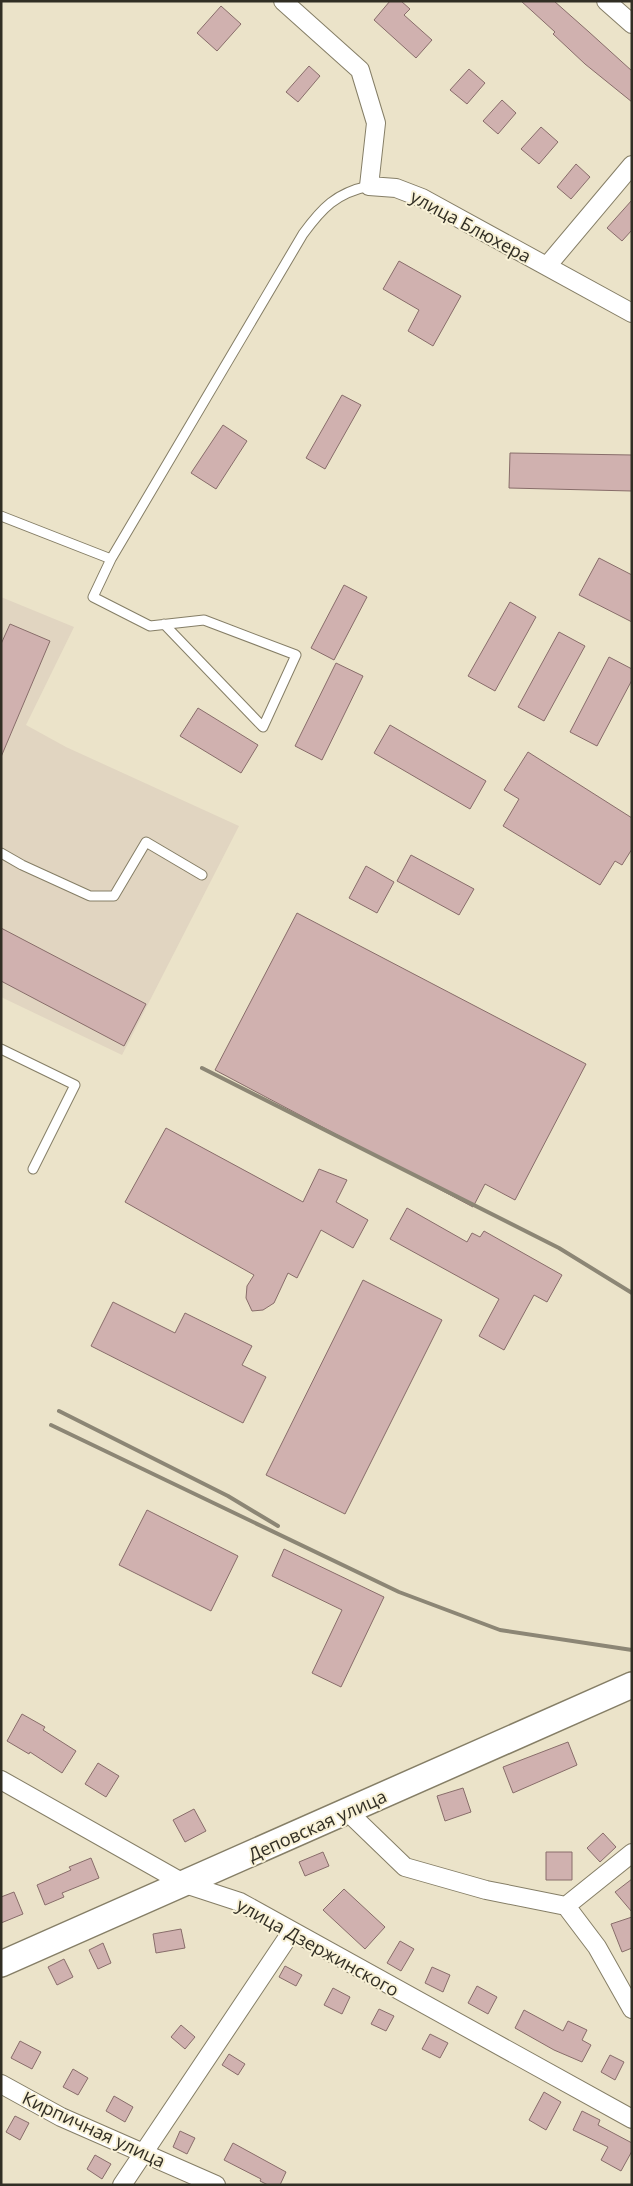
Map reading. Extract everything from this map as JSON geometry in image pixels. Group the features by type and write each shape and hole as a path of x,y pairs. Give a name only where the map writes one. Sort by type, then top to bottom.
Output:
{"street":[{"path":"283,1 360,70 376,123 369,186"},
{"path":"606,1 632,24"},
{"path":"547,266 632,165"},
{"name":"улица Блюхера","path":"369,186 396,188 422,198 632,312"},
{"name":"Деповская улица","path":"1,1964 632,1685"},
{"name":"улица Дзержинского","path":"1,1780 185,1884 240,1902 632,2119"},
{"path":"348,1812 405,1867 486,1890 566,1906 597,1947 629,2007 632,2009"},
{"path":"566,1906 632,1853"},
{"path":"122,2185 292,1931"},
{"name":"Кирпичная улица","path":"1,2084 61,2117 216,2185"}],"lane":[{"path":"164,624 263,727 296,655 204,620 164,624 150,626 93,597 111,559 303,234 321,210 338,197 353,189 369,186"},
{"path":"1,516 111,559"},
{"path":"1,853 22,865 90,896 114,896 146,842 202,875"},
{"path":"1,1050 75,1084 33,1170"}],"shaded area":[{"path":"1,597 74,627 26,725 66,747 239,826 122,1055 1,997"}],"building":[{"path":"390,1 401,1 410,9 404,15 432,40 416,58 374,20"},
{"path":"521,1 554,1 632,71 632,102 585,64 553,34 555,32"},
{"path":"221,6 241,24 217,51 197,33"},
{"path":"309,66 320,76 298,102 286,92"},
{"path":"469,69 485,83 467,104 450,90"},
{"path":"502,100 516,113 498,134 483,121"},
{"path":"541,127 558,142 539,164 521,149"},
{"path":"576,164 590,177 571,199 557,187"},
{"path":"632,200 632,230 622,241 607,228"},
{"path":"399,261 461,296 433,346 408,331 419,310 383,289"},
{"path":"342,395 361,405 325,469 306,458"},
{"path":"223,425 247,441 216,489 191,473"},
{"path":"510,453 632,455 632,491 509,488"},
{"path":"599,558 632,575 632,622 579,595"},
{"path":"344,585 367,597 334,660 311,648"},
{"path":"510,602 536,617 495,691 468,676"},
{"path":"10,624 50,641 1,757 1,644"},
{"path":"559,632 585,646 544,721 518,707"},
{"path":"609,657 632,669 632,680 597,746 570,732"},
{"path":"336,663 363,676 322,760 295,746"},
{"path":"198,708 258,745 241,773 180,736"},
{"path":"390,725 486,781 470,809 374,753"},
{"path":"528,752 632,818 632,849 622,865 615,861 600,885 503,826 519,799 504,790"},
{"path":"411,855 474,889 459,915 397,881"},
{"path":"366,866 394,882 377,913 349,898"},
{"path":"297,913 586,1064 515,1200 485,1184 473,1207 215,1070"},
{"path":"1,928 146,1004 124,1046 1,981"},
{"path":"166,1128 303,1202 319,1169 347,1180 336,1202 368,1220 353,1248 321,1230 297,1278 288,1273 274,1303 263,1310 252,1311 246,1298 247,1286 254,1275 125,1202"},
{"path":"407,1208 467,1242 472,1233 480,1237 484,1231 562,1275 547,1302 534,1295 504,1350 479,1336 499,1299 390,1239"},
{"path":"363,1280 442,1320 345,1514 266,1475"},
{"path":"113,1302 175,1333 185,1313 252,1346 242,1365 266,1377 243,1423 91,1346"},
{"path":"147,1510 238,1556 211,1611 119,1565"},
{"path":"284,1549 384,1597 341,1687 312,1673 342,1610 272,1576"},
{"path":"22,1714 45,1727 43,1730 76,1751 62,1773 30,1752 29,1754 7,1741"},
{"path":"568,1742 577,1765 513,1793 503,1767"},
{"path":"98,1763 119,1776 106,1797 85,1784"},
{"path":"463,1788 471,1812 445,1821 437,1796"},
{"path":"194,1809 206,1831 185,1842 173,1820"},
{"path":"603,1833 616,1847 600,1862 587,1848"},
{"path":"323,1852 329,1866 305,1876 299,1862"},
{"path":"546,1852 572,1852 572,1880 546,1880"},
{"path":"91,1858 99,1878 62,1893 64,1897 45,1905 37,1885 71,1870 69,1867"},
{"path":"632,1879 632,1912 615,1892"},
{"path":"344,1889 385,1927 365,1949 323,1910"},
{"path":"14,1892 23,1914 1,1923 1,1897"},
{"path":"632,1917 632,1948 622,1952 611,1924"},
{"path":"181,1929 185,1948 156,1953 153,1934"},
{"path":"400,1941 414,1949 401,1971 387,1963"},
{"path":"103,1943 111,1963 98,1969 89,1950"},
{"path":"64,1959 73,1977 57,1985 48,1967"},
{"path":"285,1966 302,1975 296,1986 279,1977"},
{"path":"432,1967 450,1975 443,1992 425,1983"},
{"path":"477,1986 497,1997 488,2014 468,2003"},
{"path":"333,1988 350,1997 342,2014 324,2005"},
{"path":"379,2009 394,2016 386,2031 371,2024"},
{"path":"524,2010 563,2031 568,2021 587,2030 582,2040 591,2045 582,2062 554,2050 515,2028"},
{"path":"181,2025 195,2037 185,2049 171,2037"},
{"path":"430,2034 448,2043 440,2058 422,2049"},
{"path":"20,2041 41,2052 32,2069 11,2058"},
{"path":"229,2054 245,2064 238,2075 222,2065"},
{"path":"610,2055 624,2062 615,2080 601,2072"},
{"path":"73,2069 88,2078 78,2095 63,2087"},
{"path":"544,2092 561,2102 546,2130 529,2120"},
{"path":"114,2096 133,2107 125,2122 106,2111"},
{"path":"582,2111 600,2120 598,2125 632,2143 632,2151 621,2171 601,2160 608,2147 573,2130"},
{"path":"15,2116 29,2123 20,2140 6,2132"},
{"path":"180,2131 195,2138 187,2154 173,2147"},
{"path":"233,2143 286,2172 280,2185 268,2185 260,2181 261,2179 224,2160"},
{"path":"95,2155 111,2164 102,2179 87,2169"}],"railway":[{"path":"202,1068 559,1248 632,1293"},
{"path":"59,1411 228,1496 278,1526"},
{"path":"51,1425 399,1592 500,1630 632,1650"}]}
